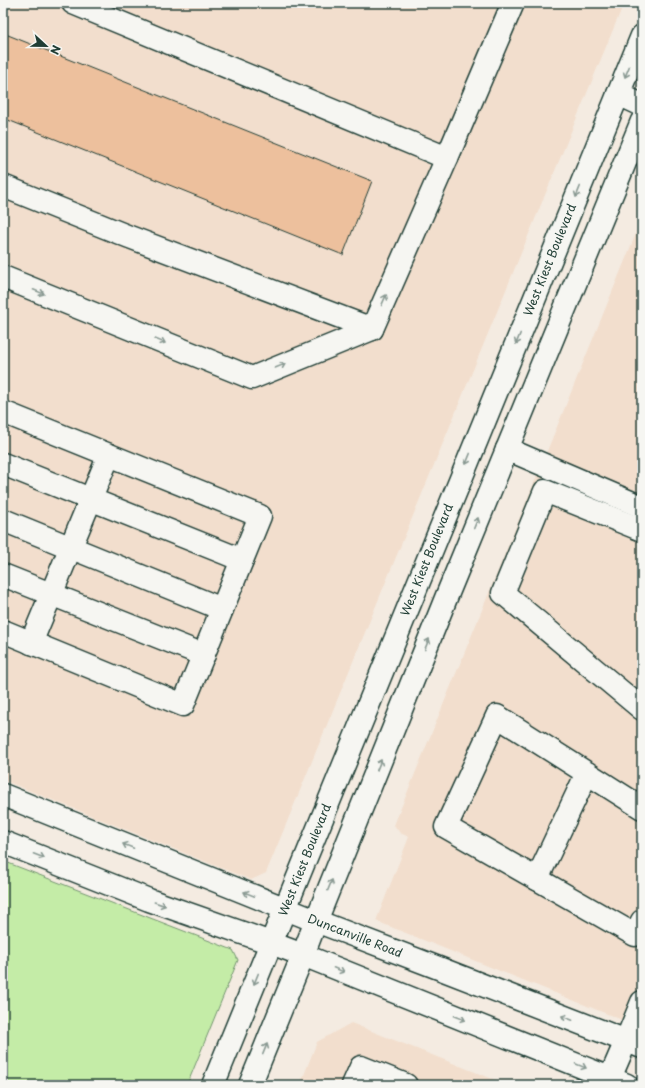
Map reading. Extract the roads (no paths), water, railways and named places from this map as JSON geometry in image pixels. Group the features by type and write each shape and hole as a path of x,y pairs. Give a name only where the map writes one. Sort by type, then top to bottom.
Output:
{"main road":[{"path":"73,3 447,158"},
{"path":"3,277 252,378 372,329 513,3"},
{"name":"West Kiest Boulevard","path":"213,1085 642,36"},
{"path":"618,94 642,105"},
{"path":"250,1085 445,600 642,121"},
{"path":"3,186 127,236 372,329"},
{"path":"3,412 260,516 183,705 3,632"},
{"path":"507,449 642,506"},
{"path":"31,643 109,455"},
{"path":"3,464 242,560"},
{"path":"642,530 545,491 503,593 642,709"},
{"path":"3,520 222,609"},
{"path":"3,575 204,655"},
{"path":"642,808 497,716 446,827 634,936 642,921"},
{"path":"537,879 586,773"},
{"name":"Duncanville Road","path":"3,795 285,909 634,1044"},
{"path":"3,842 149,900 303,955 615,1083 634,1044 642,1002"},
{"path":"353,1085 361,1067 406,1085"}]}
